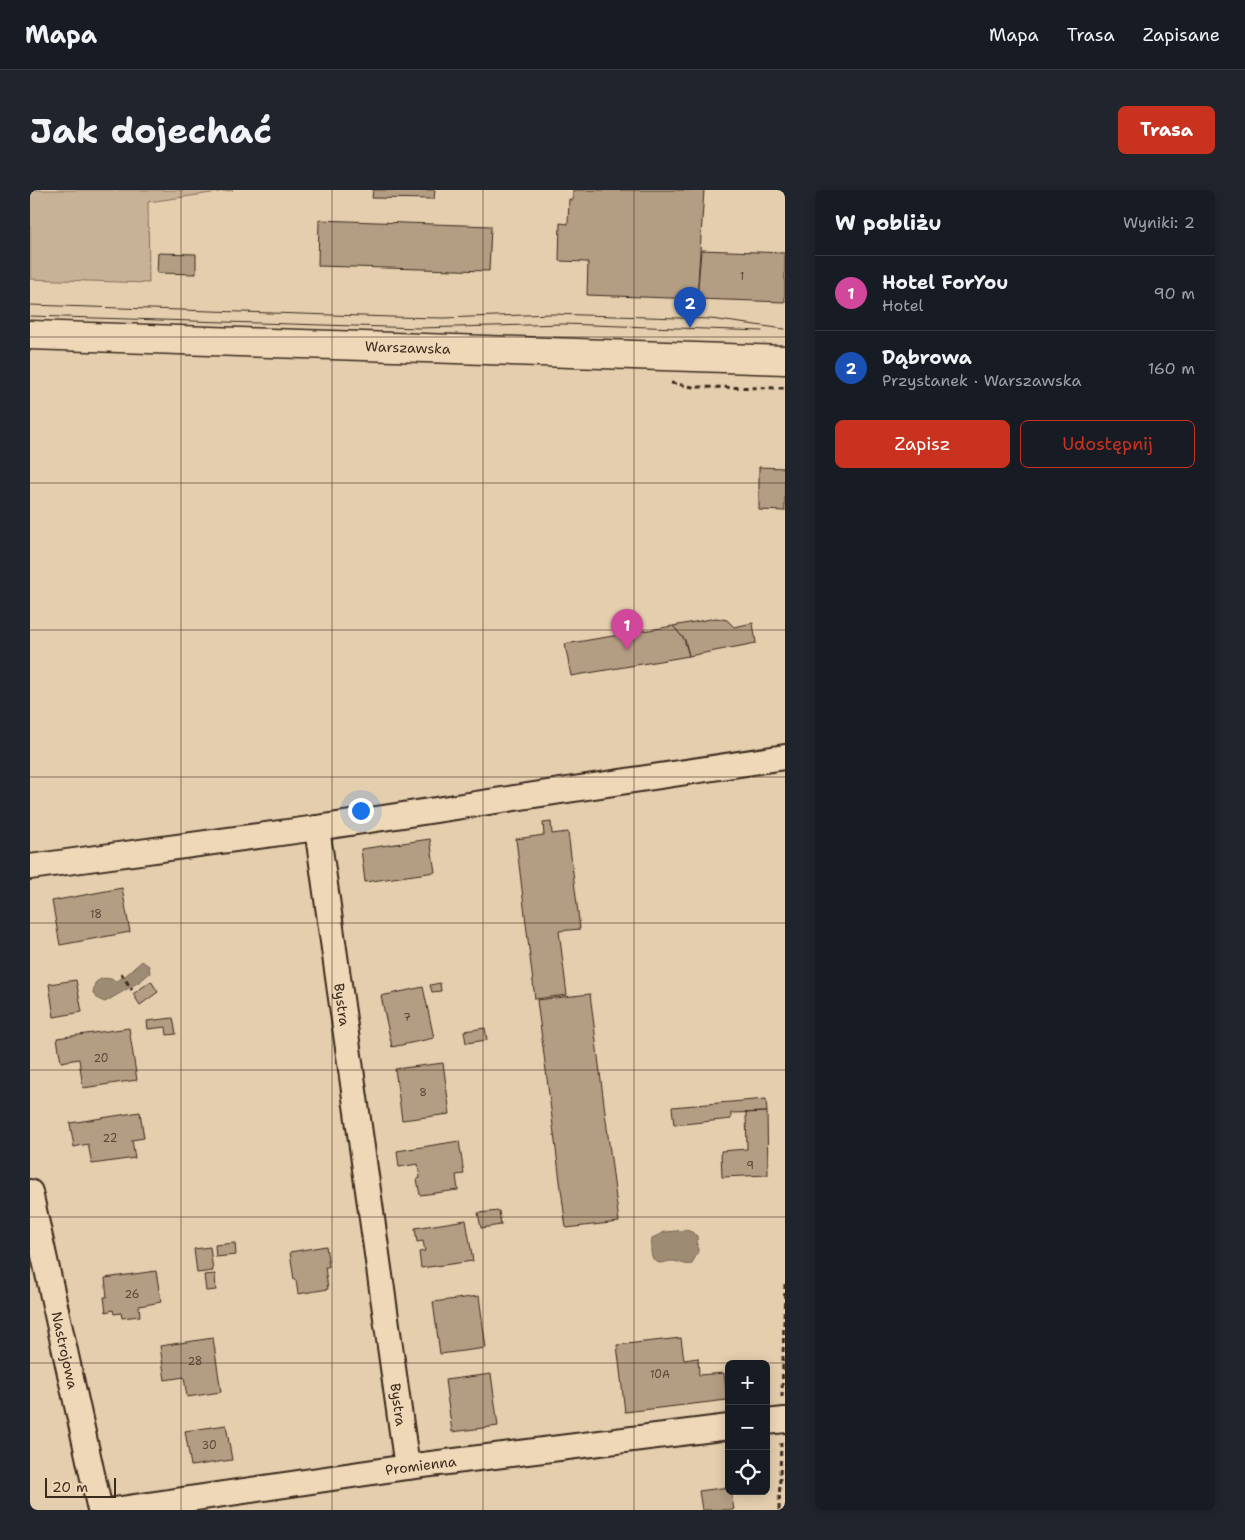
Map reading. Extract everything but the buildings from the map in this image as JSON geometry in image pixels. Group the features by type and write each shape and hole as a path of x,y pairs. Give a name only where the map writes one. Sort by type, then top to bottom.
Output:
{"street":[{"name":"Warszawska","path":"30,335 785,360"},
{"path":"30,867 317,828 785,757"},
{"name":"Bystra","path":"317,828 407,1467"},
{"name":"Nastrojowa","path":"30,1192 100,1510"},
{"path":"770,1422 785,1420"},
{"name":"Promienna","path":"114,1510 407,1467 725,1427"}],"path":[{"path":"120,973 132,990"}],"shaded area":[{"path":"30,190 233,190 148,202 149,283 30,279"},
{"path":"142,961 149,966 150,973 139,982 105,1002 98,999 93,993 95,983 98,981 105,978 116,981 124,977"},
{"path":"686,1230 697,1236 698,1251 692,1264 672,1261 656,1262 651,1253 652,1238 665,1232"}],"tram line":[{"path":"30,305 392,317 443,318 551,314 711,319 785,329"},
{"path":"30,316 420,328 564,324 762,331"}],"place":[{"name":"Dąbrowa","path":"690,328"},
{"name":"Hotel ForYou","path":"627,650"}]}
